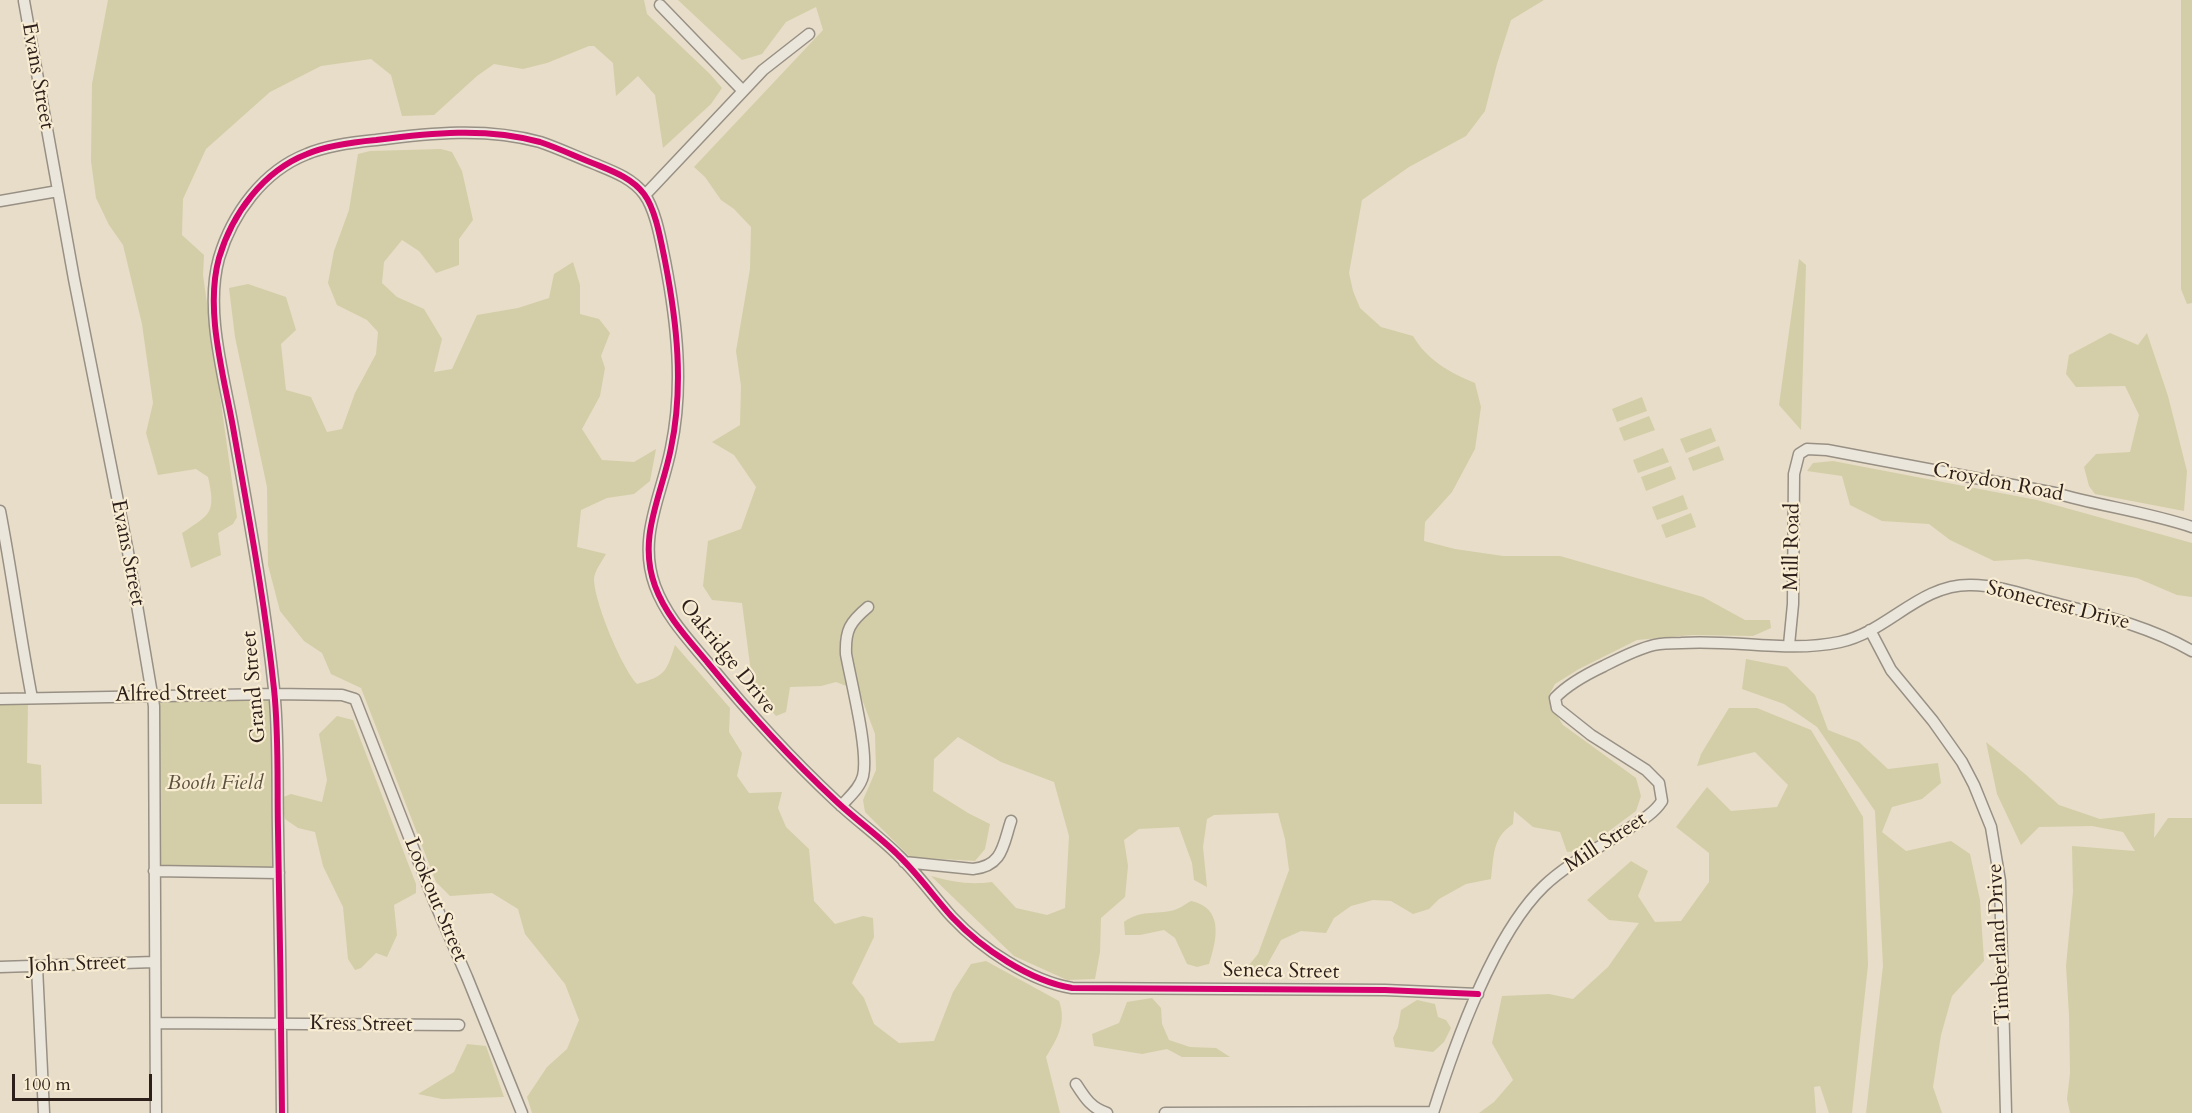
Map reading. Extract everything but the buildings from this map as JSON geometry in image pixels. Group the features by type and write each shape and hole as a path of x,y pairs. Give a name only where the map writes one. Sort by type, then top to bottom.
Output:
{"street":[{"name":"Evans Street","path":"24,1 82,324 128,552 152,696 156,1113"},
{"path":"660,5 743,91"},
{"path":"645,195 763,70 809,34"},
{"name":"Oakridge Drive","path":"217,264 243,206 266,179 279,168 308,153 342,145 441,134 498,134 547,144 620,174 639,188 650,204 661,242 674,308 678,345 677,404 670,452 649,527 650,567 653,583 668,613 739,701 791,758 904,862 965,930 1029,975 1059,986 1083,988"},
{"path":"0,201 58,191"},
{"name":"Grand Street","path":"217,264 213,295 214,313 265,617 274,694 282,1113"},
{"name":"Croydon Road","path":"1803,451 1807,449 1827,450 2055,493 2086,502 2125,508 2192,527"},
{"name":"Mill Road","path":"1789,645 1793,604 1794,474 1796,461 1803,451"},
{"path":"0,511 32,698"},
{"name":"Stonecrest Drive","path":"1789,645 1840,642 1870,630 1920,598 1944,588 1973,585 2108,617 2150,631 2192,651"},
{"path":"841,806 859,786 865,764 845,638 854,619 868,607"},
{"name":"Timberland Drive","path":"1870,630 1891,670 1933,721 1962,762 1991,827 2000,881 2006,1113"},
{"name":"Mill Street","path":"1433,1112 1449,1062 1478,994 1506,938 1524,909 1560,873 1650,814 1662,801 1659,783 1646,770 1591,735 1557,708 1555,698 1561,691 1626,655 1655,644 1701,641 1789,645"},
{"name":"Alfred Street","path":"0,699 342,695"},
{"name":"Lookout Street","path":"342,695 355,699 359,707 393,801 522,1113"},
{"path":"904,862 983,868 995,861 1002,851 1011,821"},
{"path":"154,871 279,873"},
{"name":"John Street","path":"0,968 154,962"},
{"path":"38,967 44,1113"},
{"name":"Seneca Street","path":"1083,988 1385,990 1478,994"},
{"name":"Kress Street","path":"156,1023 459,1025"},
{"path":"1076,1084 1087,1101 1097,1110 1107,1113"},
{"path":"1165,1113 1433,1112"}],"green space":[{"path":"108,0 644,0 647,14 722,88 711,104 663,148 655,95 638,76 616,96 613,63 594,46 523,69 494,64 477,76 434,115 402,116 391,75 371,59 321,66 270,92 206,149 183,199 182,235 204,255 203,275 237,517 233,524 218,533 221,555 191,568 182,533 209,511 211,498 208,477 196,469 158,475 146,433 153,403 142,324 123,245 109,225 96,198 91,161 92,84"},
{"path":"678,0 1544,0 1511,20 1485,111 1466,136 1409,167 1362,200 1349,273 1360,308 1381,327 1413,336 1432,359 1475,383 1481,407 1475,449 1452,492 1425,522 1424,541 1455,549 1503,556 1560,556 1703,597 1745,620 1770,620 1771,628 1753,636 1692,635 1637,640 1579,669 1555,684 1549,695 1552,708 1563,725 1636,778 1641,796 1636,811 1582,851 1567,852 1560,832 1533,827 1514,811 1513,824 1501,835 1495,848 1491,879 1466,884 1439,899 1429,909 1413,914 1391,901 1373,900 1351,906 1334,918 1326,933 1301,931 1281,940 1262,974 1240,976 1258,954 1289,870 1285,839 1278,813 1214,815 1207,819 1203,847 1207,887 1194,880 1192,863 1179,827 1139,829 1124,840 1128,866 1125,897 1101,918 1100,952 1095,979 1067,980 1014,956 931,876 961,882 992,882 1016,908 1047,915 1065,908 1069,836 1054,782 1001,762 958,737 934,759 933,791 990,824 985,849 975,861 910,857 865,812 863,800 876,770 875,734 859,691 836,682 821,686 790,687 786,712 776,716 753,688 742,603 712,600 703,586 708,541 741,529 756,487 734,455 712,442 740,425 741,386 736,351 750,269 751,227 734,209 721,200 705,177 694,167 823,30 816,7 786,22 762,54 742,60"},
{"path":"2181,0 2192,0 2192,303 2187,304 2181,289"},
{"path":"441,149 452,152 462,171 473,220 459,239 459,265 436,273 419,251 402,240 384,262 382,283 397,297 424,309 442,339 434,372 452,369 477,315 518,308 549,298 554,274 573,262 580,285 580,314 599,319 610,333 601,356 605,368 600,396 582,429 602,460 634,462 656,449 650,481 634,494 607,498 581,510 577,547 606,554 594,576 595,589 604,618 624,664 637,684 646,681 663,672 675,645 730,708 729,732 742,753 737,776 749,793 782,792 778,808 786,827 809,849 814,901 835,924 863,916 873,918 874,937 852,983 864,998 874,1024 899,1043 934,1041 953,992 971,964 986,961 1059,1001 1062,1016 1060,1031 1046,1057 1060,1113 532,1113 527,1097 547,1067 567,1049 579,1020 565,984 525,934 518,909 492,893 450,896 436,882 361,688 331,674 322,653 304,641 280,611 268,565 267,487 235,337 229,288 248,284 286,297 296,330 281,344 286,390 311,397 327,432 342,429 355,393 376,354 378,332 367,320 337,305 328,283 334,251 349,210 358,154 370,151"},
{"path":"1799,259 1806,265 1801,430 1779,405"},
{"path":"2110,333 2138,345 2147,333 2168,396 2187,471 2184,511 2095,494 2089,486 2084,467 2096,454 2130,452 2139,415 2125,386 2076,387 2066,374 2069,355"},
{"path":"1642,397 1647,411 1617,422 1612,409"},
{"path":"1649,416 1655,430 1624,441 1619,428"},
{"path":"1711,428 1716,441 1686,453 1680,439"},
{"path":"1719,446 1724,460 1693,471 1688,458"},
{"path":"1663,448 1669,462 1638,473 1633,460"},
{"path":"1833,461 2037,500 2192,543 2192,597 2177,595 2137,578 2027,559 1994,561 1950,540 1929,524 1882,521 1850,505 1842,476 1807,471 1813,463"},
{"path":"1671,466 1676,479 1646,491 1641,477"},
{"path":"1683,495 1688,509 1657,520 1652,507"},
{"path":"1691,513 1696,527 1666,538 1661,525"},
{"path":"1746,659 1787,667 1815,695 1828,730 1859,742 1888,769 1938,763 1941,783 1922,799 1892,807 1882,832 1906,851 1951,841 1970,854 1980,900 1984,961 1952,996 1941,1035 1933,1087 1942,1113 1866,1113 1883,966 1875,811 1817,727 1784,704 1742,689"},
{"name":"Booth Field","path":"272,698 276,870 157,868 157,699"},
{"path":"0,701 28,702 27,763 41,765 42,804 0,804"},
{"path":"1729,708 1757,708 1811,730 1863,817 1868,965 1852,1113 1829,1113 1820,1086 1814,1087 1816,1113 1479,1113 1494,1102 1513,1080 1492,1043 1502,996 1549,994 1573,999 1608,967 1639,923 1609,920 1587,900 1631,861 1648,871 1638,896 1655,922 1681,921 1709,882 1709,853 1676,827 1707,787 1731,811 1777,807 1788,785 1755,752 1697,766 1701,754"},
{"path":"337,716 353,720 416,884 416,893 394,905 397,935 387,957 376,953 361,968 355,970 348,959 343,907 323,866 315,832 298,828 285,819 281,798 291,794 322,802 327,780 319,734"},
{"path":"1986,742 2059,805 2100,819 2155,813 2154,838 2168,818 2192,818 2192,1113 2070,1113 2067,1099 2070,1073 2066,966 2073,892 2072,846 2135,851 2123,832 2092,826 2039,827 2021,845 1997,794"},
{"path":"1191,901 1209,910 1213,917 1216,935 1209,964 1197,967 1187,964 1175,938 1164,930 1140,935 1125,935 1124,922 1131,918 1170,911"},
{"path":"1152,998 1161,1008 1162,1024 1169,1040 1190,1047 1216,1048 1230,1057 1182,1057 1167,1049 1142,1054 1094,1046 1092,1034 1119,1023 1127,1002"},
{"path":"1417,1000 1435,1004 1438,1017 1446,1020 1451,1028 1444,1042 1433,1052 1395,1047 1393,1038 1401,1010"},
{"path":"467,1044 486,1046 504,1097 442,1099 418,1094 454,1072"}],"cycle path":[{"path":"282,1113 276,707 256,561 218,346 214,301 215,279 225,242 241,210 251,196 277,171 307,154 324,148 417,135 499,134 540,142 621,176 644,194 655,217 662,245 676,331 678,378 671,448 650,533 650,568 655,586 671,617 738,699 802,768 898,855 952,917 978,941 1023,971 1072,988 1385,990 1478,994"}]}
